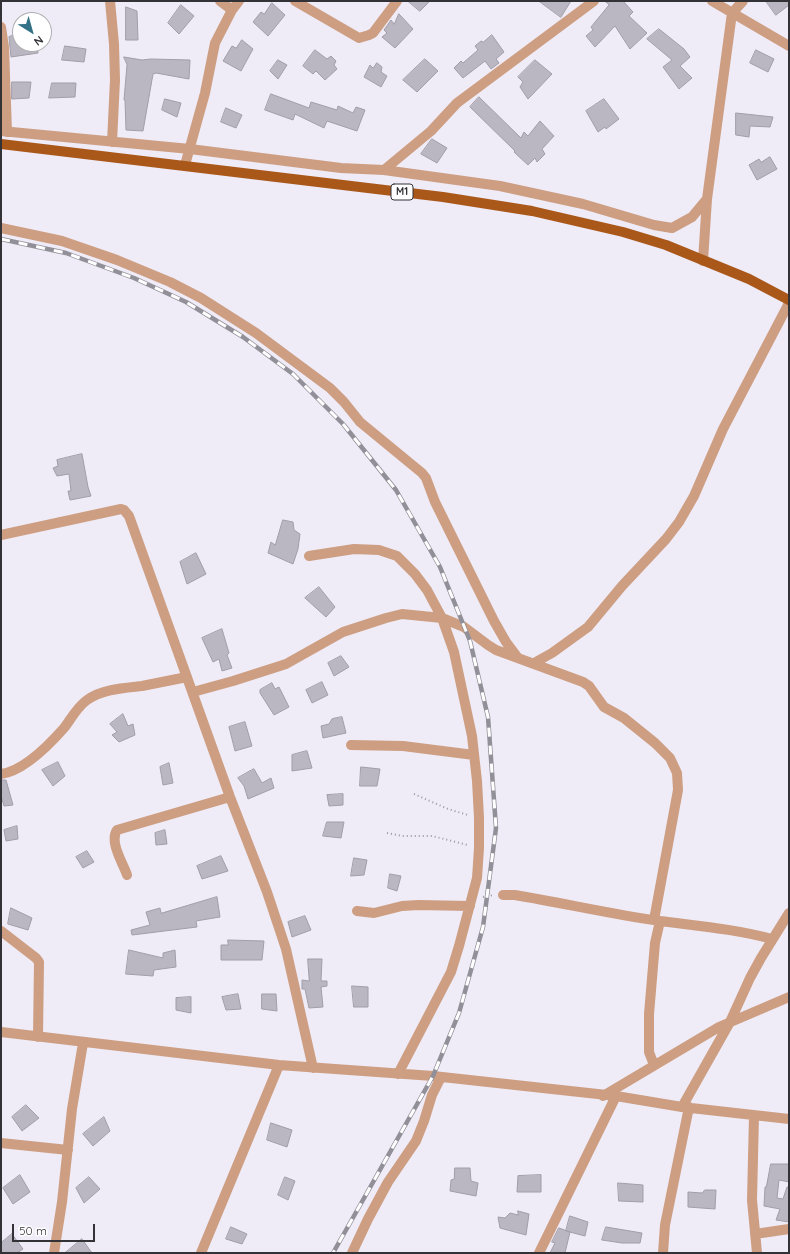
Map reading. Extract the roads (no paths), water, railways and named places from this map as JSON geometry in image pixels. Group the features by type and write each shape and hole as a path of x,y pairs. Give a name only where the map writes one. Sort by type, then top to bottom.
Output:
{"main road":[{"name":"M1","path":"1,144 443,197 532,211 623,232 666,245 749,279 789,301"}],"street":[{"path":"110,1 116,80 112,142"},
{"path":"220,1 232,10"},
{"path":"185,165 205,93 215,43 232,10 240,1"},
{"path":"295,1 359,38 373,33 397,1"},
{"path":"384,170 431,131 457,103 594,1"},
{"path":"712,1 789,46"},
{"path":"703,261 707,199 732,13 743,1"},
{"path":"1,27 4,47 4,132 190,150 341,168 384,170 500,186 583,204 654,225 672,228 692,217 707,199"},
{"path":"1,228 62,241 118,260 170,282 201,298 256,332 330,388 344,402 360,422 416,467 426,478 435,502 483,600 506,642 518,658"},
{"path":"534,664 588,627 622,586 666,539 679,522 694,496 723,429 789,301"},
{"path":"1,535 121,509 127,512 230,797 267,892 286,949 313,1068"},
{"path":"309,556 354,549 379,550 391,553 403,561 415,574 427,590 442,618 454,652 472,736 479,818 477,878 451,972 398,1074"},
{"path":"193,692 286,664 338,635 386,618 406,614 442,618 464,627 488,646 583,682 589,686 604,707 624,718 655,743 670,758 677,773 678,790 657,920 649,1014 649,1052 654,1065"},
{"path":"1,774 14,770 33,757 64,729 87,700 94,696 108,691 187,678"},
{"path":"351,745 403,746 474,755"},
{"path":"127,874 116,847 115,834 117,830 230,797"},
{"path":"503,895 515,895 657,920 750,933 772,939"},
{"path":"357,911 374,913 402,906 471,903"},
{"path":"663,1253 665,1225 686,1107 730,1022 750,978 772,939 789,913"},
{"path":"1,931 36,958 38,962 38,1037"},
{"path":"603,1096 699,1038 730,1022 789,997"},
{"path":"1,1032 83,1043 279,1065 441,1077 603,1096 616,1096 686,1107 789,1119"},
{"path":"54,1253 62,1202 72,1109 83,1043"},
{"path":"201,1253 279,1065"},
{"path":"352,1253 388,1182 416,1141 432,1095 441,1077"},
{"path":"539,1253 616,1096"},
{"path":"754,1116 752,1200 757,1253"},
{"path":"1,1143 68,1150"},
{"path":"755,1234 789,1229"}],"railway":[{"path":"1,239 66,253 134,278 186,302 243,337 293,374 343,424 396,490 440,567 470,641 488,717 496,828 483,927 459,1013 433,1076 333,1253"}]}
